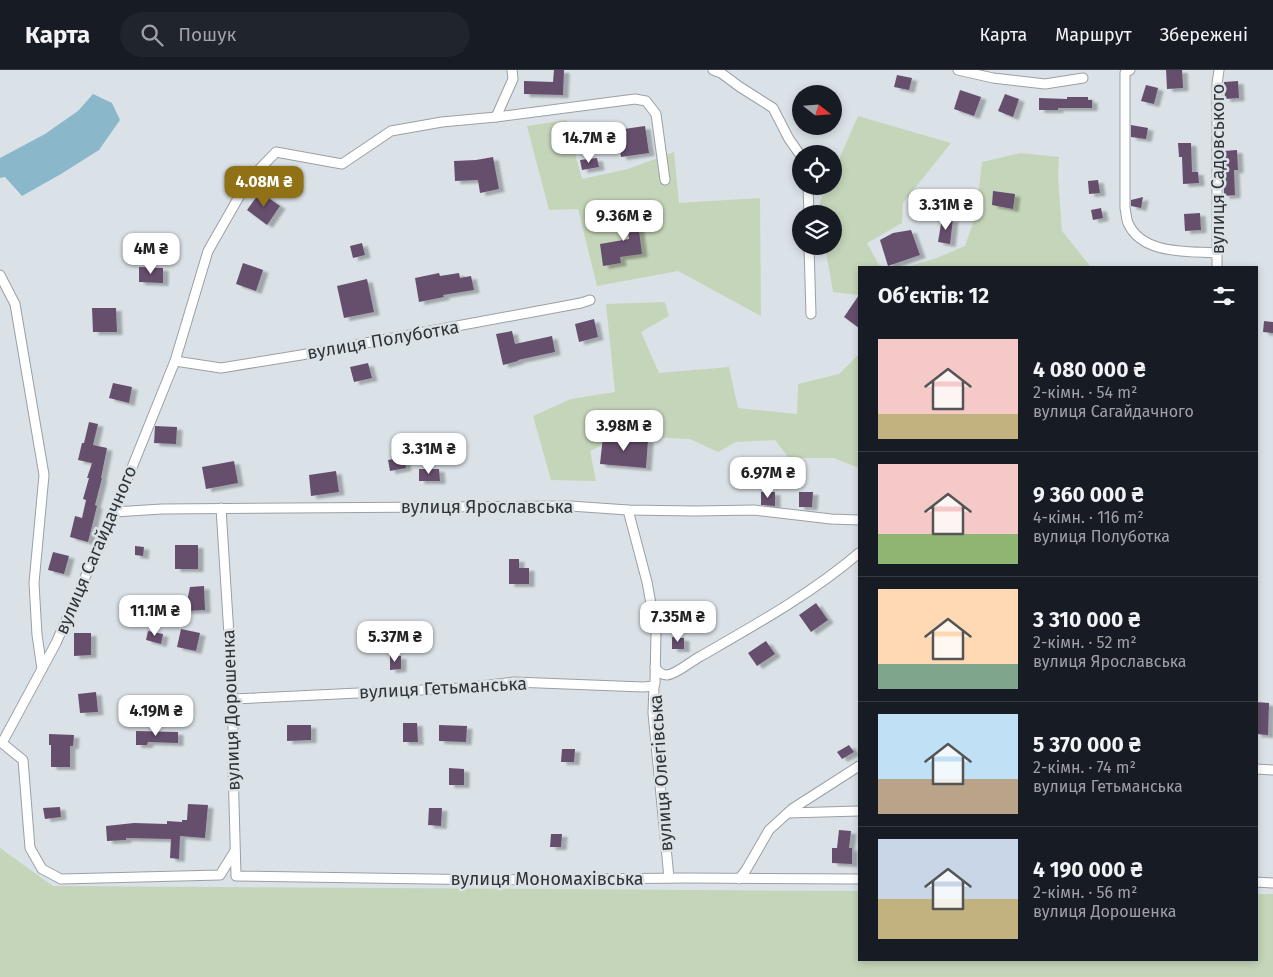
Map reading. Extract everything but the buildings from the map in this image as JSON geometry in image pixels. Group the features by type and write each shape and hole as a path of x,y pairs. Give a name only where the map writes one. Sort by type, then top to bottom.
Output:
{"street":[{"path":"496,117 513,79 512,70"},
{"path":"713,70 721,73 773,108 793,145"},
{"path":"958,70 993,78 1045,84 1082,78"},
{"name":"вулиця Садовського","path":"1217,266 1217,84 1219,70"},
{"path":"1127,72 1125,208 1128,223 1142,240 1161,248 1216,253"},
{"path":"496,117 635,99 646,101 656,114 664,180"},
{"name":"вулиця Сагайдачного","path":"235,851 220,875 61,879 42,869 30,848 23,760 1,744 56,643 114,512 175,361 208,252 248,181 276,152 342,164 390,131 442,122 496,117"},
{"path":"809,255 811,314"},
{"name":"вулиця Сагайдачного","path":"0,275 15,304 44,475 34,583 37,635 42,669"},
{"name":"вулиця Полуботка","path":"175,361 221,368 301,355 590,300"},
{"name":"вулиця Ярославська","path":"114,512 221,508 570,506 628,510 754,510 831,519 858,520"},
{"name":"вулиця Дорошенка","path":"221,508 233,699 236,876"},
{"name":"вулиця Олегівська","path":"628,510 648,582 656,631 653,713 668,878"},
{"name":"вулиця Олегівська","path":"655,667 661,674 673,673 794,602 858,554"},
{"name":"вулиця Гетьманська","path":"233,699 464,688 514,682 643,688 654,686"},
{"path":"739,879 768,830 792,809 858,767"},
{"path":"1258,769 1273,770"},
{"path":"788,813 858,811"},
{"name":"вулиця Мономахівська","path":"236,876 494,880 668,878 858,879"},
{"path":"1258,882 1273,883"}],"green space":[{"path":"858,116 951,143 903,203 902,223 867,243 879,265 884,266 858,266 858,295 833,292 827,255 842,255 842,205 819,205 823,195 842,195 842,153"},
{"path":"566,120 582,179 628,169 674,152 679,203 760,198 761,316 678,271 597,286 578,209 549,210 527,126"},
{"path":"1020,153 1059,157 1058,177 1062,231 1090,266 909,266 934,259 965,246 976,214 982,162"},
{"path":"665,302 669,316 641,332 659,373 729,367 738,408 797,414 798,384 839,374 858,355 858,468 834,458 789,458 775,440 736,442 718,452 690,439 668,438 630,432 590,451 596,481 551,480 533,416 571,399 615,392 606,304"},
{"path":"0,848 53,886 858,891 858,961 1258,961 1258,894 1273,894 1273,977 0,977"}],"water":[{"path":"93,94 112,103 120,120 99,150 22,196 5,177 0,178 0,158 45,134 78,111"}]}
